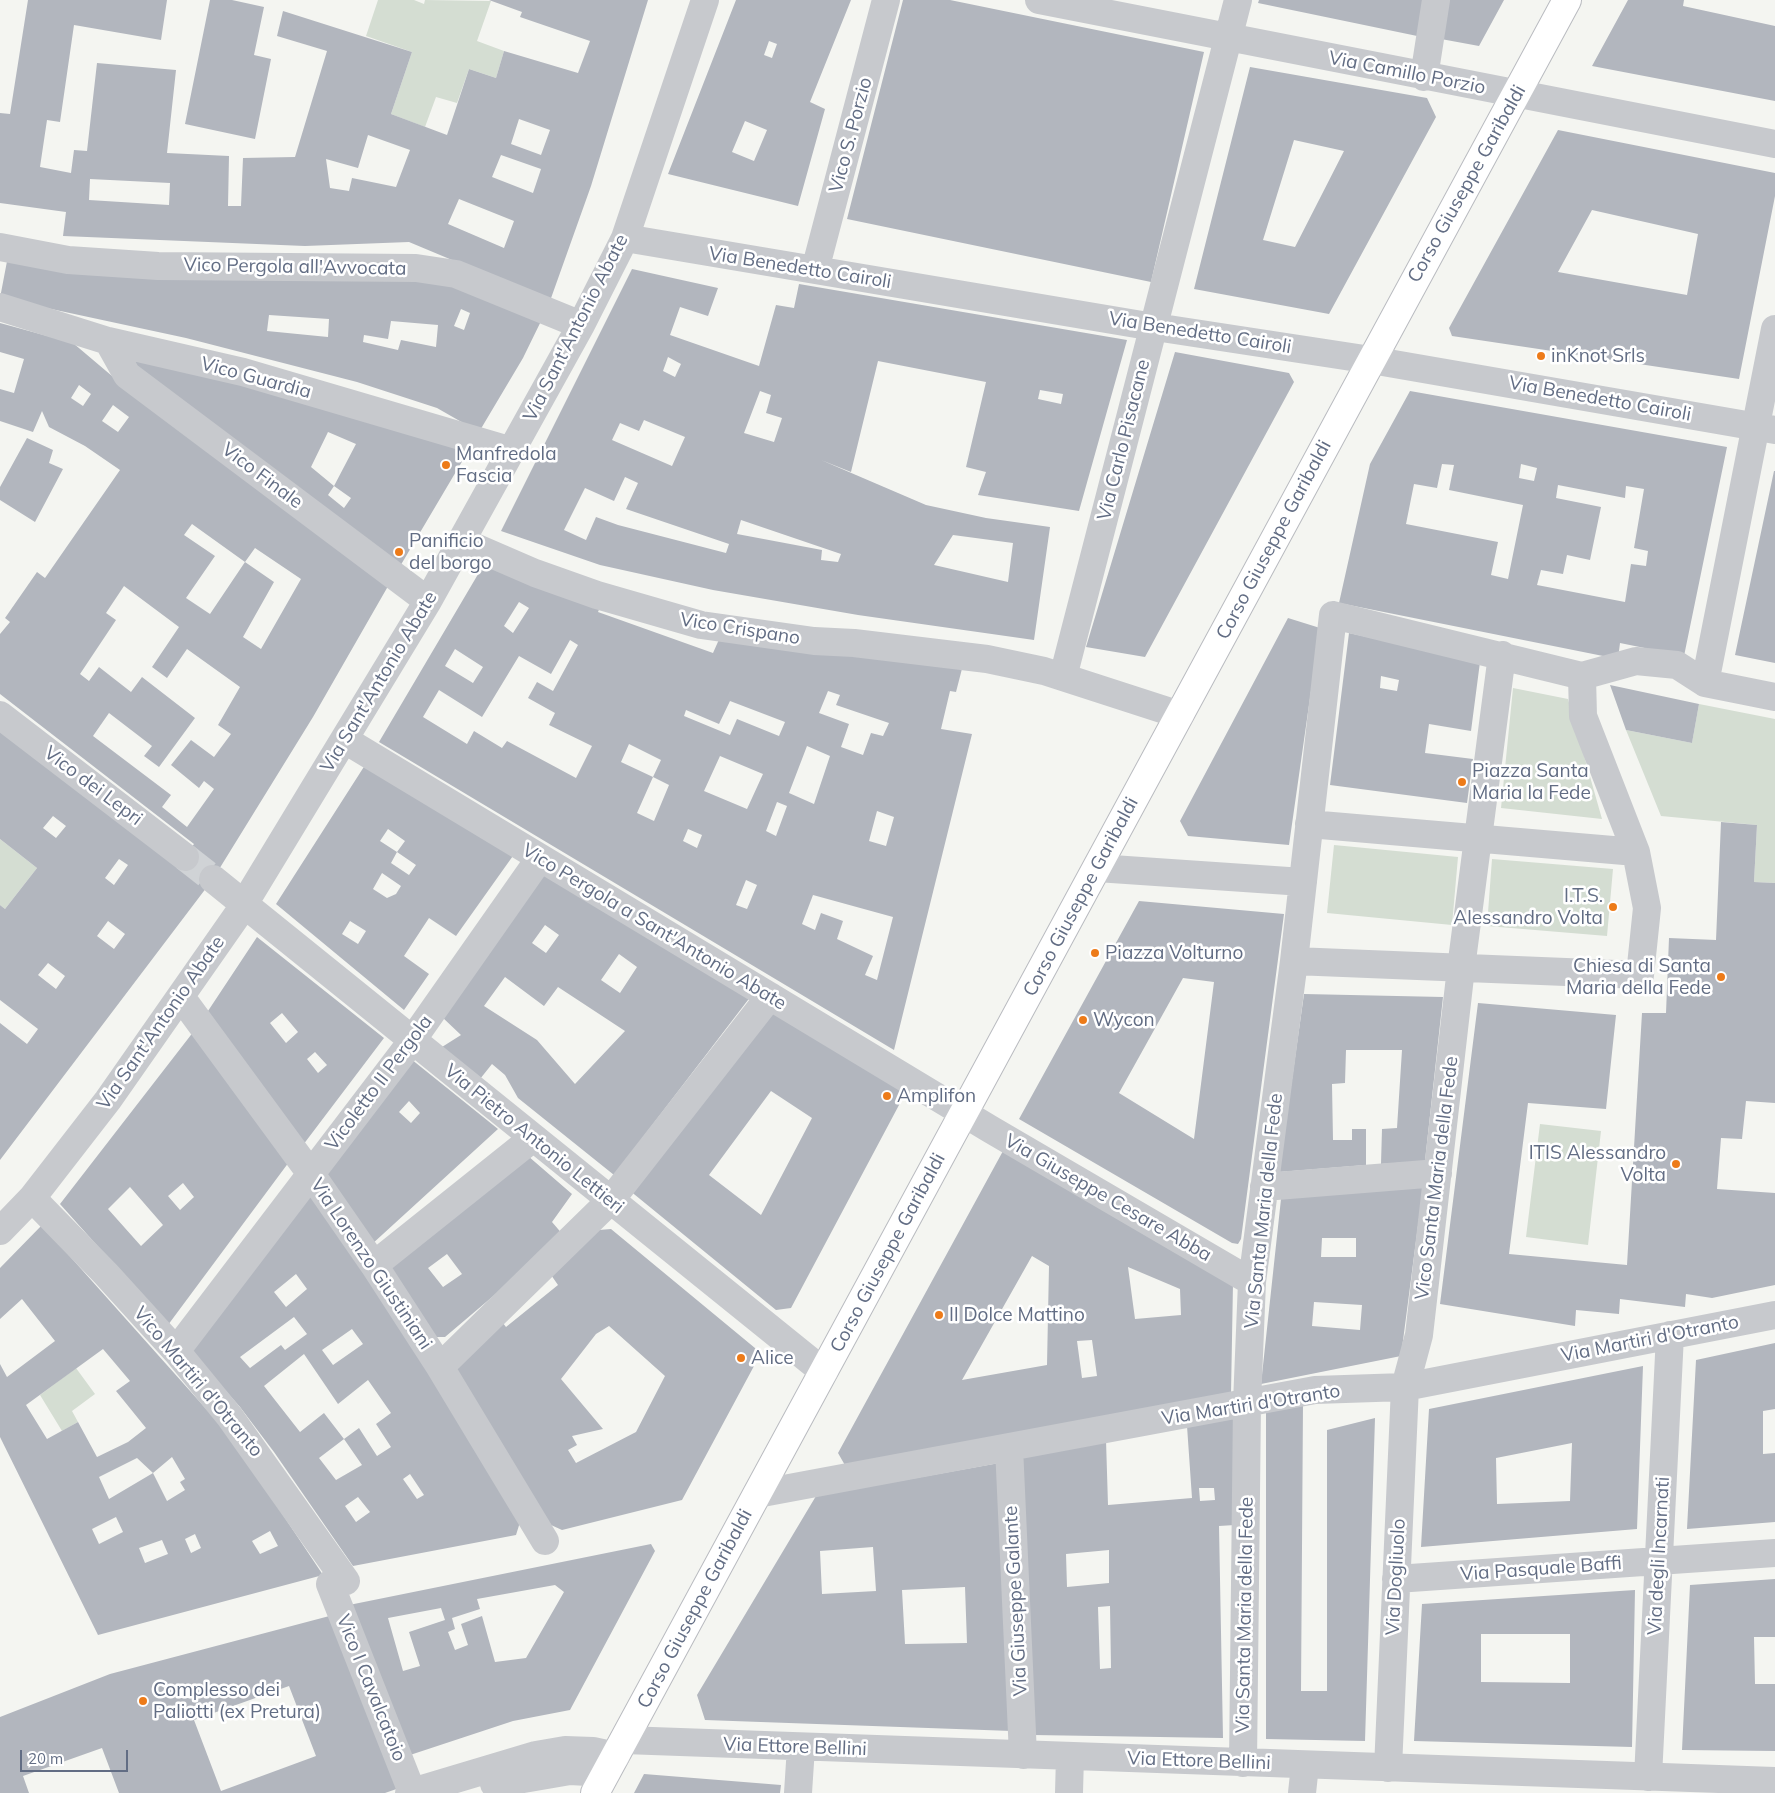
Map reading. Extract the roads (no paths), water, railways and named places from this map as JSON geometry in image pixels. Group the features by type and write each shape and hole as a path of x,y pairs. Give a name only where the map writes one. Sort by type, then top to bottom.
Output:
{"main road":[{"name":"Corso Giuseppe Garibaldi","path":"610,1766 1567,0"}],"street":[{"name":"Via Sant'Antonio Abate","path":"3,1221 32,1198 108,1100 181,997 244,904 428,601 582,325 625,238 704,0"},
{"name":"Vico S. Porzio","path":"815,270 886,0"},
{"name":"Via Camillo Porzio","path":"1039,0 1515,95 1775,144"},
{"name":"Via Carlo Pisacane","path":"1064,677 1238,0"},
{"path":"1424,77 1436,0"},
{"name":"Via Benedetto Cairoli","path":"625,238 1371,360 1765,428"},
{"name":"Vico Pergola all'Avvocata","path":"0,247 68,260 158,266 416,268 456,274 582,325"},
{"name":"Vico Guardia","path":"0,307 108,341 243,372 512,451"},
{"path":"1705,683 1765,428 1775,329"},
{"name":"Vico Finale","path":"108,341 128,375 428,601"},
{"name":"Vico Crispano","path":"461,541 535,573 597,596 700,625 814,641 854,643 987,659 1032,667 1180,715"},
{"path":"1636,852 1309,824 1333,614 1582,676 1636,662 1677,665 1705,683 1775,697"},
{"name":"Vico Santa Maria della Fede","path":"1405,1387 1419,1335 1461,968 1502,655"},
{"path":"1294,961 1640,975 1647,908 1636,852 1583,716 1582,676"},
{"name":"Vico dei Lepri","path":"0,715 185,857"},
{"name":"Vico Pergola a Sant'Antonio Abate","path":"345,740 964,1113"},
{"name":"Via Santa Maria della Fede","path":"1243,1763 1247,1403 1252,1282 1294,961 1309,824"},
{"name":"Vicoletto II Pergola","path":"176,1351 412,1040 540,858"},
{"path":"1097,868 1303,882"},
{"path":"213,879 244,904"},
{"name":"Via Pietro Antonio Lettieri","path":"244,904 824,1372"},
{"path":"440,1367 610,1201 770,996"},
{"name":"Via Lorenzo Giustiniani","path":"181,997 311,1174 374,1265 440,1367 545,1541"},
{"name":"Via Giuseppe Cesare Abba","path":"964,1113 1252,1282"},
{"path":"374,1265 533,1138"},
{"path":"1264,1187 1438,1173"},
{"name":"Vico Martiri d'Otranto","path":"32,1198 106,1274 176,1351 230,1417 338,1582"},
{"name":"Via Martiri d'Otranto","path":"758,1494 1316,1390 1405,1387 1775,1315"},
{"name":"Via degli Incarnati","path":"1639,1782 1659,1561 1670,1335"},
{"name":"Via Dogliuolo","path":"1388,1768 1405,1387"},
{"name":"Via Giuseppe Galante","path":"1009,1447 1023,1755"},
{"name":"Via Pasquale Baffi","path":"1396,1579 1775,1553"},
{"name":"Vico I Cavalcatoio","path":"338,1582 411,1792"},
{"path":"798,1793 801,1747"},
{"name":"Via Ettore Bellini","path":"610,1766 801,1747 1388,1768 1639,1782 1775,1782"},
{"path":"411,1792 536,1755 565,1750 593,1751 610,1766"},
{"path":"1069,1793 1070,1756"},
{"path":"1302,1793 1305,1765"},
{"path":"462,1793 494,1784 547,1774 610,1766"}],"tunnel":[{"path":"185,857 213,879"}],"place":[{"name":"inKnot Srls","path":"1541,356"},
{"name":"Manfredola Fascia","path":"446,465"},
{"name":"Panificio del borgo","path":"399,552"},
{"name":"Piazza Santa Maria la Fede","path":"1462,782"},
{"name":"I.T.S. Alessandro Volta","path":"1613,907"},
{"name":"Piazza Volturno","path":"1095,953"},
{"name":"Chiesa di Santa Maria della Fede","path":"1721,977"},
{"name":"Wycon","path":"1083,1020"},
{"name":"Amplifon","path":"887,1096"},
{"name":"ITIS Alessandro Volta","path":"1676,1164"},
{"name":"Il Dolce Mattino","path":"939,1315"},
{"name":"Alice","path":"741,1358"},
{"name":"Complesso dei Paliotti (ex Pretura)","path":"143,1701"}]}
